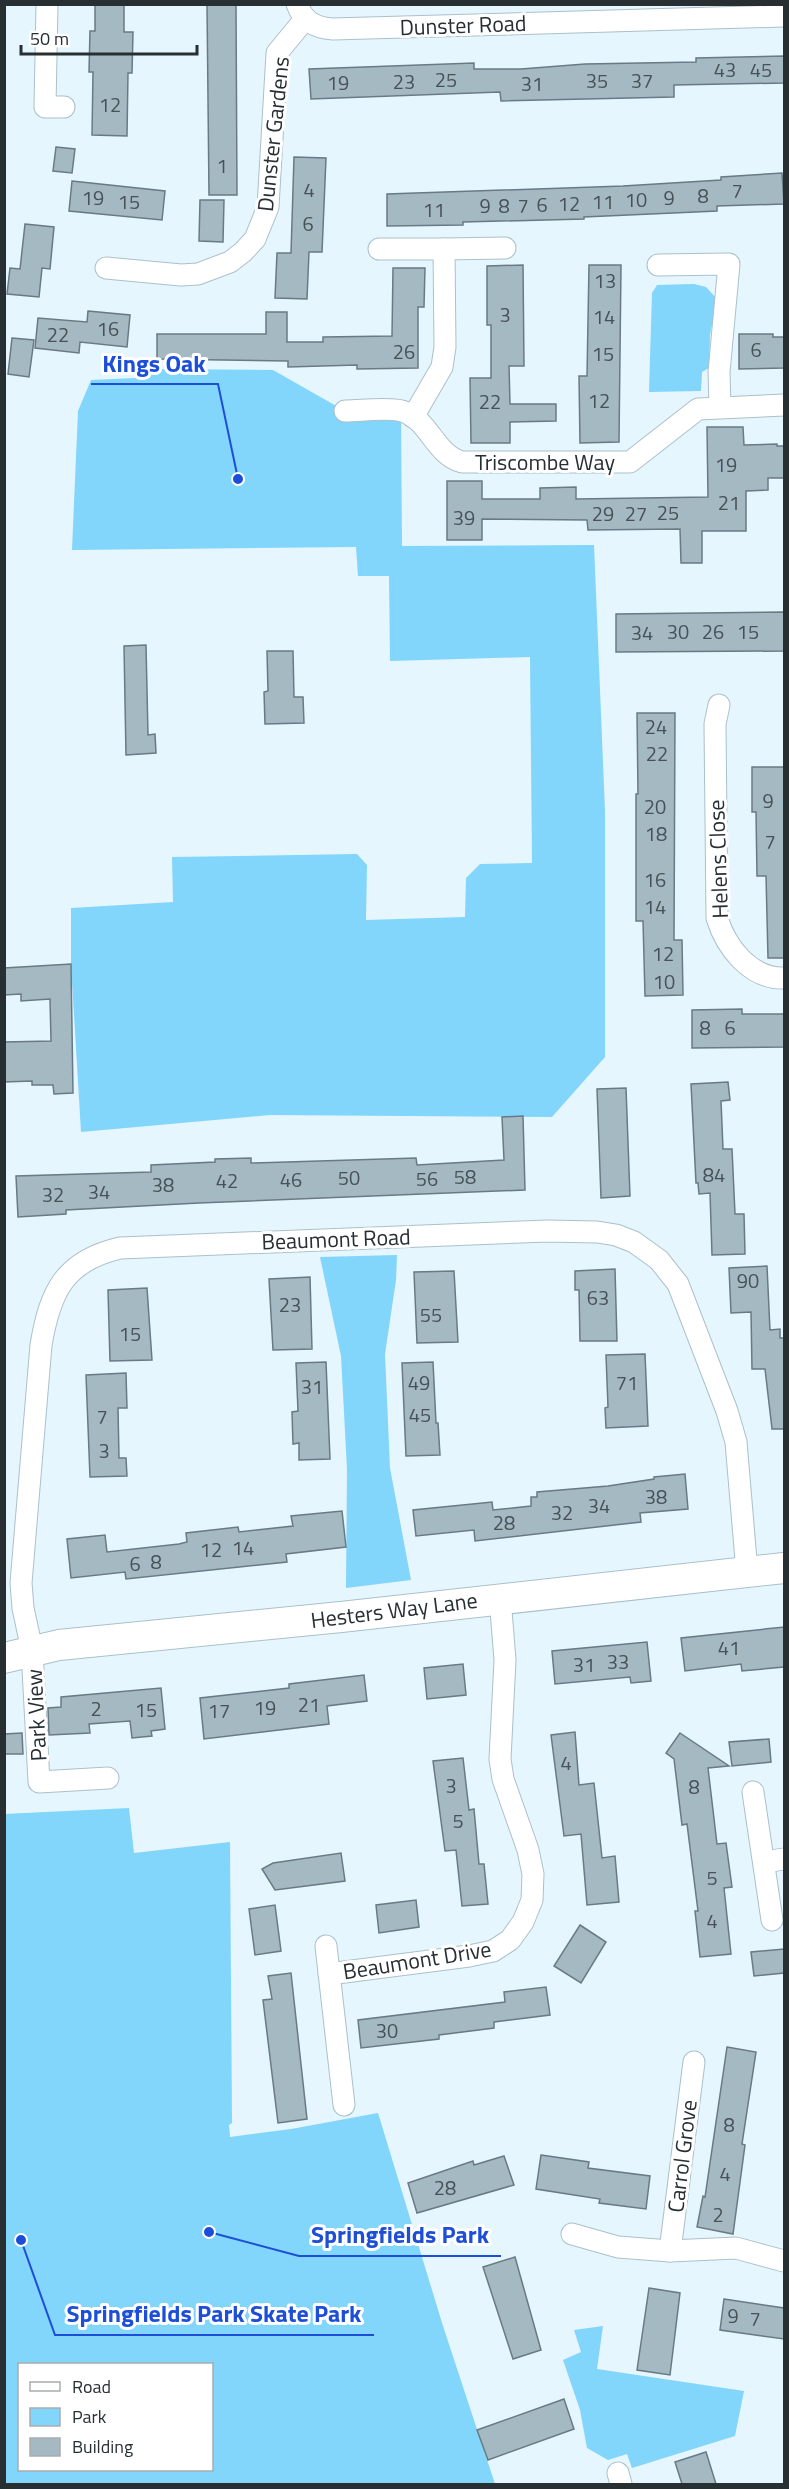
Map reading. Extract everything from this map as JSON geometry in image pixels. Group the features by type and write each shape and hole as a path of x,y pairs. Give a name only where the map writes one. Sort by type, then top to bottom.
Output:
{"street":[{"path":"47,4 45,107 64,107"},
{"name":"Dunster Road","path":"301,12 313,25 333,29 700,11 784,16"},
{"name":"Dunster Gardens","path":"106,268 181,275 198,274 230,262 255,239 268,207 276,53 301,12"},
{"path":"379,249 505,248"},
{"path":"345,411 401,411 413,417 442,367 445,347 444,249"},
{"path":"658,265 729,264 719,372 720,406"},
{"name":"Triscombe Way","path":"413,417 424,425 447,456 462,462 630,462 698,409 720,406 784,405"},
{"name":"Helens Close","path":"719,705 715,724 717,918 722,932 737,955 764,974 784,978"},
{"name":"Beaumont Road","path":"18,1654 23,1608 21,1583 41,1345 47,1310 67,1277 79,1265 98,1253 120,1248 547,1231 597,1232 616,1235 634,1242 659,1260 678,1284 727,1411 736,1442 747,1572"},
{"name":"Hesters Way Lane","path":"18,1654 59,1645 341,1617 784,1568"},
{"name":"Beaumont Drive","path":"329,1974 494,1951 510,1940 523,1922 532,1900 533,1874 528,1851 508,1795 500,1759 505,1660 500,1598"},
{"name":"Park View","path":"18,1654 39,1782 108,1778"},
{"path":"753,1791 772,1920"},
{"path":"764,1863 784,1859"},
{"name":"Beaumont Drive","path":"326,1946 344,2105"},
{"name":"Carrol Grove","path":"670,2251 694,2062"},
{"path":"572,2234 618,2247 670,2251 736,2248 784,2261"}],"green space":[{"path":"694,284 706,287 717,299 710,335 709,368 702,372 701,391 649,392 652,293 657,285"},
{"path":"148,369 273,370 345,411 401,411 402,546 594,545 605,811 605,1057 552,1117 270,1115 81,1132 71,964 71,908 173,902 172,857 357,854 367,865 366,920 465,917 466,878 480,864 532,863 530,657 390,661 389,576 358,576 356,547 72,550 78,411 91,380 135,378"},
{"path":"397,1255 396,1280 385,1354 390,1468 411,1580 346,1588 347,1469 341,1356 320,1257"},
{"path":"129,1808 134,1853 230,1842 232,2123 229,2125 230,2137 291,2129 378,2113 443,2326 495,2484 5,2484 4,1814"},
{"path":"603,2326 597,2369 744,2391 735,2436 632,2468 627,2454 608,2460 587,2448 580,2410 563,2360 581,2352 574,2330"}],"building":[{"path":"95,4 124,4 124,32 133,32 132,73 128,73 127,136 92,135 93,72 89,72 90,31 95,31"},
{"path":"207,4 236,4 237,195 209,195"},
{"path":"784,56 784,83 674,85 674,97 501,101 500,92 311,99 309,69 474,63 474,69 521,69 585,64 696,62 696,58"},
{"path":"56,147 75,149 72,173 53,171"},
{"path":"294,157 326,158 322,252 309,252 307,299 275,298 277,253 291,253"},
{"path":"782,173 784,204 717,206 717,211 584,217 584,219 387,226 387,194 623,186 721,180 721,177"},
{"path":"72,181 165,191 162,220 69,211"},
{"path":"200,200 224,200 223,242 199,241"},
{"path":"25,224 54,227 50,269 42,268 39,297 7,294 10,268 20,269"},
{"path":"523,265 524,366 509,366 510,404 556,404 556,421 510,422 510,443 471,443 470,378 491,378 491,325 487,325 487,266"},
{"path":"589,265 621,265 619,442 580,443 579,376 587,376"},
{"path":"393,268 425,268 424,307 418,307 418,368 357,369 357,365 288,367 288,361 157,359 157,334 266,334 266,312 287,312 287,342 323,342 323,337 392,336"},
{"path":"88,311 130,315 127,347 80,342 79,353 35,348 38,318 87,322"},
{"path":"739,334 773,334 773,337 784,337 784,368 739,369"},
{"path":"12,338 34,340 29,377 8,374"},
{"path":"707,427 743,427 744,445 777,444 777,446 784,446 784,478 768,478 768,490 746,491 746,531 702,531 702,563 681,563 680,529 588,530 587,520 482,519 482,540 447,540 447,481 482,481 482,499 540,499 540,488 576,487 576,499 708,497"},
{"path":"784,612 784,651 616,652 616,614"},
{"path":"146,645 148,735 155,734 156,753 126,755 124,646"},
{"path":"267,651 293,651 294,697 303,697 304,723 265,724 264,692 268,691"},
{"path":"637,713 675,713 674,940 682,940 683,995 645,996 643,921 636,921"},
{"path":"752,767 784,767 784,958 768,958 766,876 757,876 756,812 752,812"},
{"path":"71,964 73,1093 54,1094 53,1085 32,1085 32,1081 4,1082 4,1042 51,1041 50,999 21,1001 21,994 4,995 4,968"},
{"path":"742,1009 742,1014 784,1014 784,1047 692,1048 692,1010"},
{"path":"728,1082 730,1100 721,1101 723,1149 732,1149 735,1214 744,1214 745,1254 712,1255 710,1193 699,1194 698,1183 696,1183 691,1084"},
{"path":"626,1088 630,1196 601,1198 597,1089"},
{"path":"523,1116 525,1190 66,1210 66,1214 18,1217 16,1176 151,1172 151,1165 215,1162 215,1159 251,1158 251,1163 416,1158 417,1165 504,1160 502,1117"},
{"path":"767,1266 770,1330 780,1329 780,1338 784,1338 784,1429 772,1429 765,1369 752,1369 751,1312 731,1313 729,1268"},
{"path":"615,1269 617,1341 580,1341 579,1290 575,1290 575,1271"},
{"path":"454,1271 458,1342 417,1343 414,1272"},
{"path":"310,1277 312,1349 273,1350 269,1279"},
{"path":"147,1288 152,1360 110,1361 108,1290"},
{"path":"645,1354 648,1426 606,1428 605,1408 608,1407 606,1355"},
{"path":"326,1362 330,1459 299,1460 299,1443 293,1444 292,1412 298,1411 296,1363"},
{"path":"433,1362 440,1455 406,1456 402,1363"},
{"path":"126,1373 127,1408 118,1408 119,1458 126,1458 127,1476 90,1477 86,1375"},
{"path":"685,1474 688,1509 640,1513 641,1522 475,1541 474,1530 416,1536 413,1510 492,1502 493,1510 531,1506 531,1497 537,1497 537,1492 608,1486 654,1479 654,1477"},
{"path":"342,1511 346,1547 286,1554 287,1562 126,1579 125,1572 71,1578 67,1539 105,1535 107,1552 179,1544 187,1542 186,1533 238,1527 239,1532 293,1526 291,1516"},
{"path":"784,1627 784,1667 742,1671 741,1664 685,1671 681,1638"},
{"path":"647,1642 651,1681 631,1683 630,1677 555,1684 552,1651"},
{"path":"463,1664 466,1695 427,1699 424,1668"},
{"path":"364,1675 367,1701 327,1706 329,1724 204,1739 200,1698 289,1688 289,1684"},
{"path":"161,1688 165,1729 151,1731 152,1736 132,1738 130,1721 89,1724 90,1733 49,1735 48,1708 61,1707 61,1697"},
{"path":"575,1732 579,1785 594,1783 602,1858 615,1856 619,1902 587,1905 581,1834 564,1836 551,1735"},
{"path":"22,1733 23,1754 4,1754 4,1734"},
{"path":"680,1733 729,1766 708,1768 717,1844 726,1843 732,1887 724,1888 731,1954 700,1957 695,1911 698,1911 687,1824 682,1825 674,1759 666,1753"},
{"path":"769,1739 771,1762 732,1766 729,1742"},
{"path":"463,1758 469,1810 474,1809 479,1864 484,1864 488,1904 462,1906 456,1850 445,1851 433,1761"},
{"path":"341,1853 345,1881 275,1890 262,1869 273,1863"},
{"path":"416,1900 419,1927 379,1933 376,1905"},
{"path":"275,1905 281,1951 255,1955 249,1909"},
{"path":"580,1925 606,1942 581,1983 554,1966"},
{"path":"784,1949 784,1973 754,1976 751,1952"},
{"path":"291,1973 307,2119 278,2123 263,2000 272,1999 268,1976"},
{"path":"546,1987 550,2015 494,2022 494,2028 439,2035 439,2039 361,2048 358,2020 505,2002 504,1992"},
{"path":"727,2047 756,2052 742,2144 745,2145 733,2234 697,2227 703,2196 705,2197"},
{"path":"541,2155 589,2162 588,2168 650,2176 646,2209 599,2203 600,2199 536,2189"},
{"path":"504,2156 514,2185 417,2213 408,2183 473,2161 474,2165"},
{"path":"515,2257 541,2350 513,2359 483,2267"},
{"path":"649,2288 680,2293 670,2375 637,2370"},
{"path":"724,2299 784,2308 784,2339 720,2330"},
{"path":"564,2399 574,2429 488,2460 477,2430"},
{"path":"706,2452 716,2484 682,2484 675,2462"}],"place":[{"name":"Kings Oak","path":"238,479"},
{"name":"Springfields Park","path":"209,2232"},
{"name":"Springfields Park Skate Park","path":"21,2240"}]}
